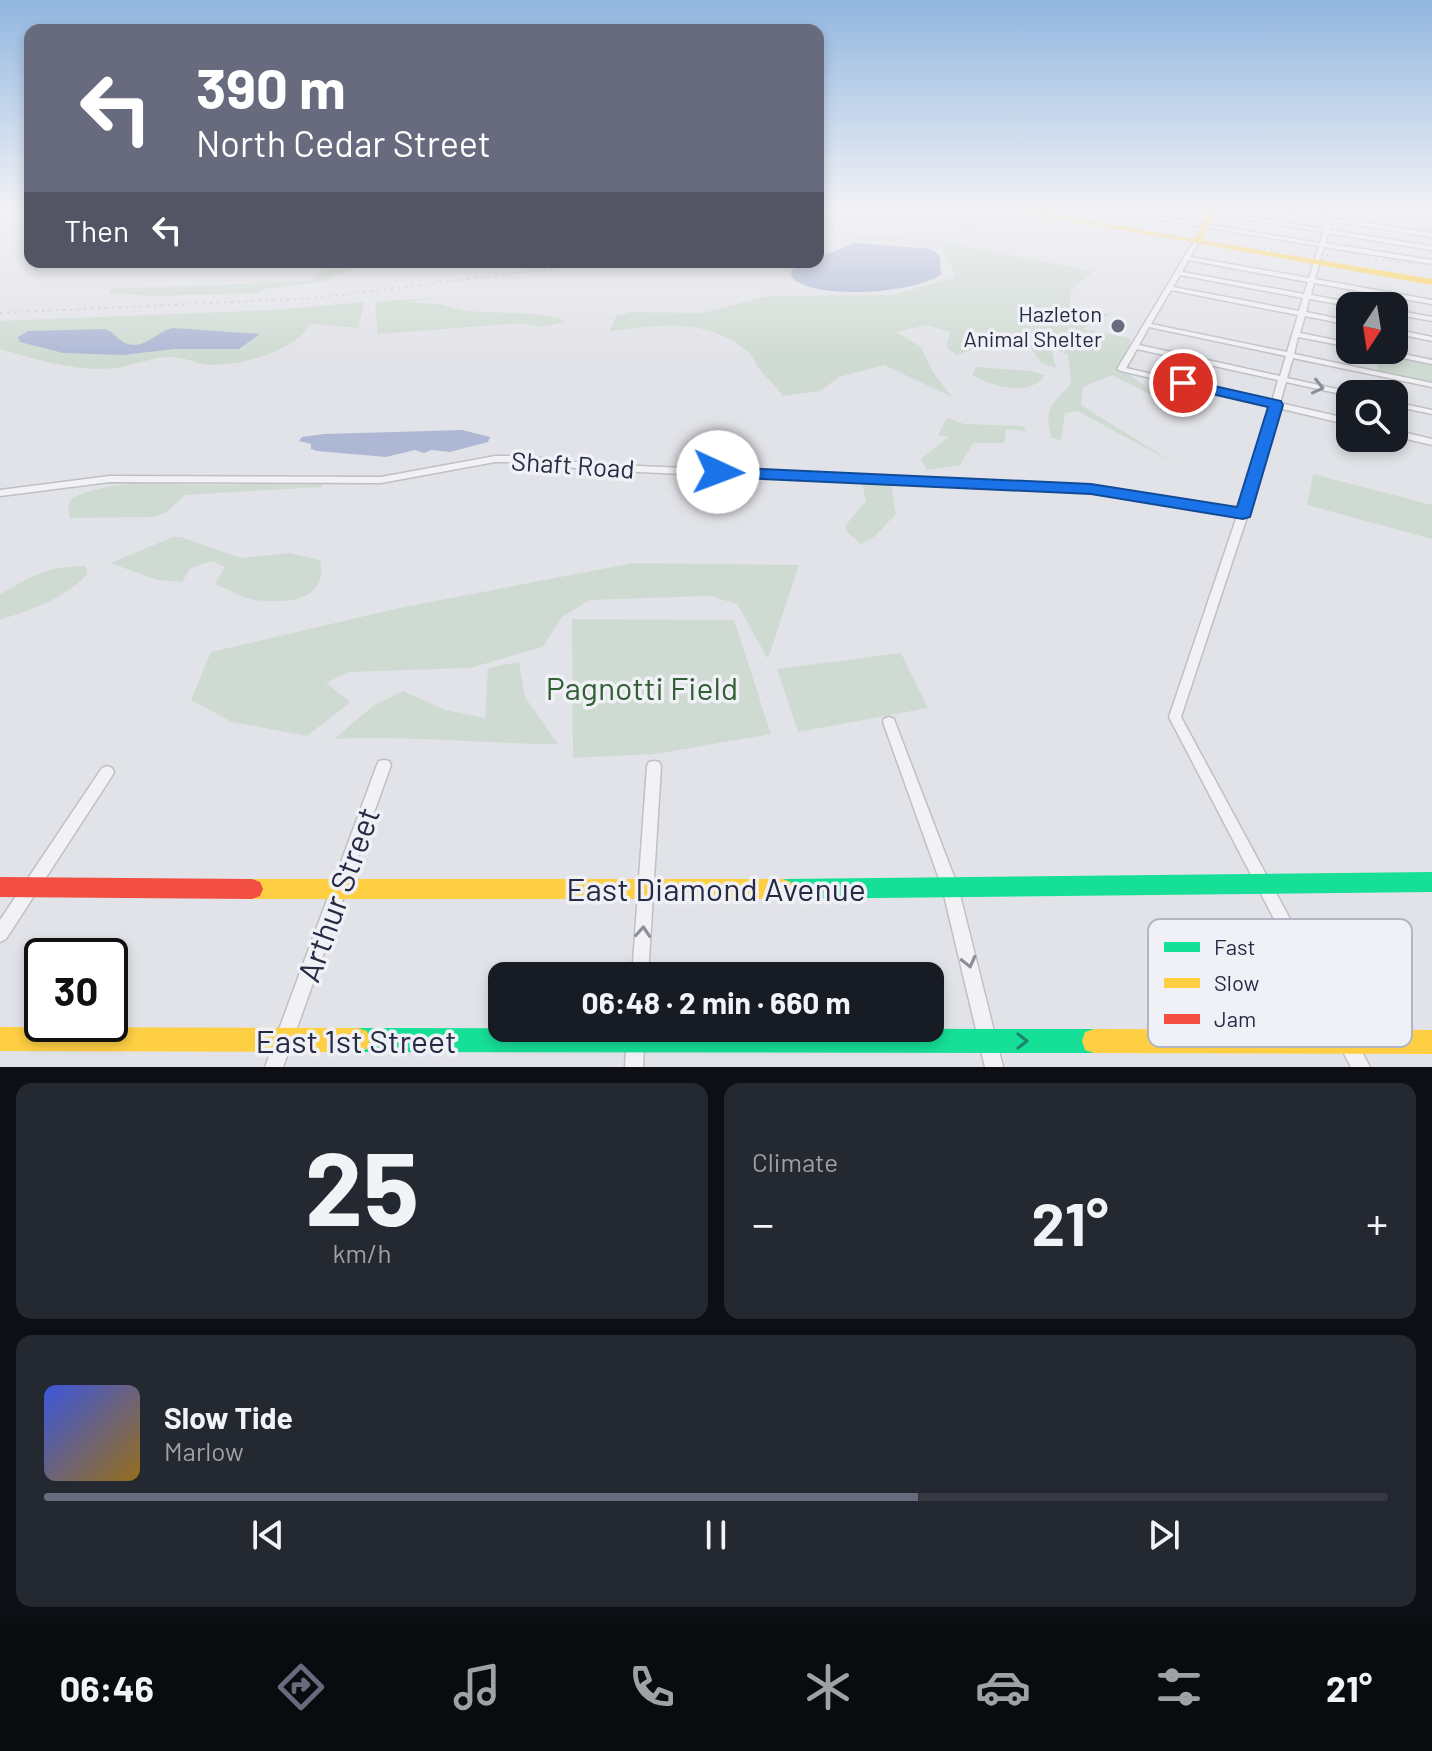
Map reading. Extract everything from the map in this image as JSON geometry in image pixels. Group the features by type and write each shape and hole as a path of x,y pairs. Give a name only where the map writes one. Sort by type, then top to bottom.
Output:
{"main road":[{"path":"1306,261 1432,282"},
{"name":"East Diamond Avenue","path":"0,887 950,887 1432,882"},
{"name":"East 1st Street","path":"0,1039 284,1040 488,1037"},
{"name":"East 1st Street","path":"944,1040 1148,1041"}],"street":[{"path":"1186,261 1121,369 1336,419"},
{"path":"1203,261 1432,302"},
{"path":"1283,919 1175,717 1243,514 1319,263"},
{"path":"1179,273 1336,301"},
{"path":"1170,288 1336,320"},
{"path":"1408,315 1432,319"},
{"path":"1148,325 1432,385"},
{"path":"1408,334 1432,339"},
{"path":"1298,335 1336,342"},
{"path":"1135,346 1336,391"},
{"path":"1408,357 1432,362"},
{"path":"1408,407 1432,412"},
{"path":"1408,436 1432,442"},
{"name":"Shaft Road","path":"0,493 110,479 381,480 467,463 523,459 593,467 1091,489 1243,514"},
{"path":"889,722 950,887 994,1067"},
{"name":"Arthur Street","path":"274,1067 384,765"},
{"path":"641,962 654,766"},
{"path":"0,934 107,772"},
{"path":"634,1067 636,1042"},
{"path":"1351,1047 1361,1067"}],"green space":[{"path":"948,261 1041,261 1094,271 1071,290 1070,307 1110,314 1083,329 1130,338 1130,375 1169,404 1112,375 1083,387 1081,405 1174,463 1077,411 1065,413 1061,441 1052,438 1049,413 1058,397 1071,384 1068,355 1051,347 1056,368 1042,363 1030,347 986,345 956,355 946,347 950,332 926,325 896,332 921,347 933,372 952,397 884,365 839,377 820,391 783,396 748,352 717,333 683,326 610,331 616,316 631,312 703,313 768,296 893,295 956,277"},
{"path":"323,268 354,268 325,281 265,289 258,293 152,296 110,293 110,289 310,281"},
{"path":"452,296 406,302 440,304 464,311 535,314 560,318 564,322 541,327 522,323 378,334 375,302"},
{"path":"365,302 358,328 300,323 310,325 292,343 279,350 223,364 206,365 167,357 115,368 87,369 0,349 0,321 274,310"},
{"path":"1408,358 1432,363 1432,382 1377,370 1378,364 1408,364"},
{"path":"976,367 1045,375 1030,386 1010,388 972,375"},
{"path":"947,418 964,424 1022,426 1027,431 1006,429 1004,443 973,443 960,465 927,470 921,459 949,437 938,435"},
{"path":"1313,474 1432,505 1432,539 1307,505"},
{"path":"285,481 322,483 322,487 185,495 167,512 155,517 70,518 68,507 72,498 106,487"},
{"path":"862,483 891,483 896,514 874,537 861,544 848,533 845,526 866,501"},
{"path":"173,537 241,558 290,553 320,560 321,574 312,592 303,597 280,601 256,600 215,584 225,567 211,561 191,568 182,582 158,580 110,563"},
{"path":"633,563 799,565 768,659 737,604 710,596 590,600 562,617 543,647 470,668 349,672 326,683 351,702 307,736 232,722 191,700 211,652 399,608"},
{"path":"86,566 87,574 69,590 46,603 0,620 0,594 40,573"},
{"name":"Pagnotti Field","path":"572,619 734,620 771,734 656,754 573,758"},
{"path":"901,653 928,708 798,732 777,669"},
{"path":"519,662 525,697 558,744 334,739 373,706 403,691 445,710 485,718 488,668"}],"water":[{"path":"824,261 940,261 941,275 888,290 843,292 805,285 792,278 791,271 794,268 824,268"},
{"path":"173,328 260,334 239,349 174,349 123,355 63,353 20,342 18,337 28,331 105,329 125,343 134,345"},
{"path":"462,430 490,437 488,442 450,452 431,450 424,453 415,450 386,457 317,451 311,449 311,444 299,441 302,437 324,434"}],"railway":[{"path":"1389,261 1432,265"},
{"path":"0,313 316,298 557,268"}],"traffic: fast":[{"path":"783,889 1432,882"},
{"path":"358,1040 1094,1041"}],"traffic: slow":[{"path":"1308,261 1432,282"},
{"path":"252,889 783,889"},
{"path":"0,1039 358,1040"},
{"path":"1094,1041 1148,1041"},
{"path":"1412,1042 1432,1042"}],"traffic: jam":[{"path":"0,887 252,889"}],"place":[{"name":"Hazleton Animal Shelter","path":"1118,326"}],"route":[{"path":"718,472 1091,489 1243,514 1276,405 1183,383"}]}
